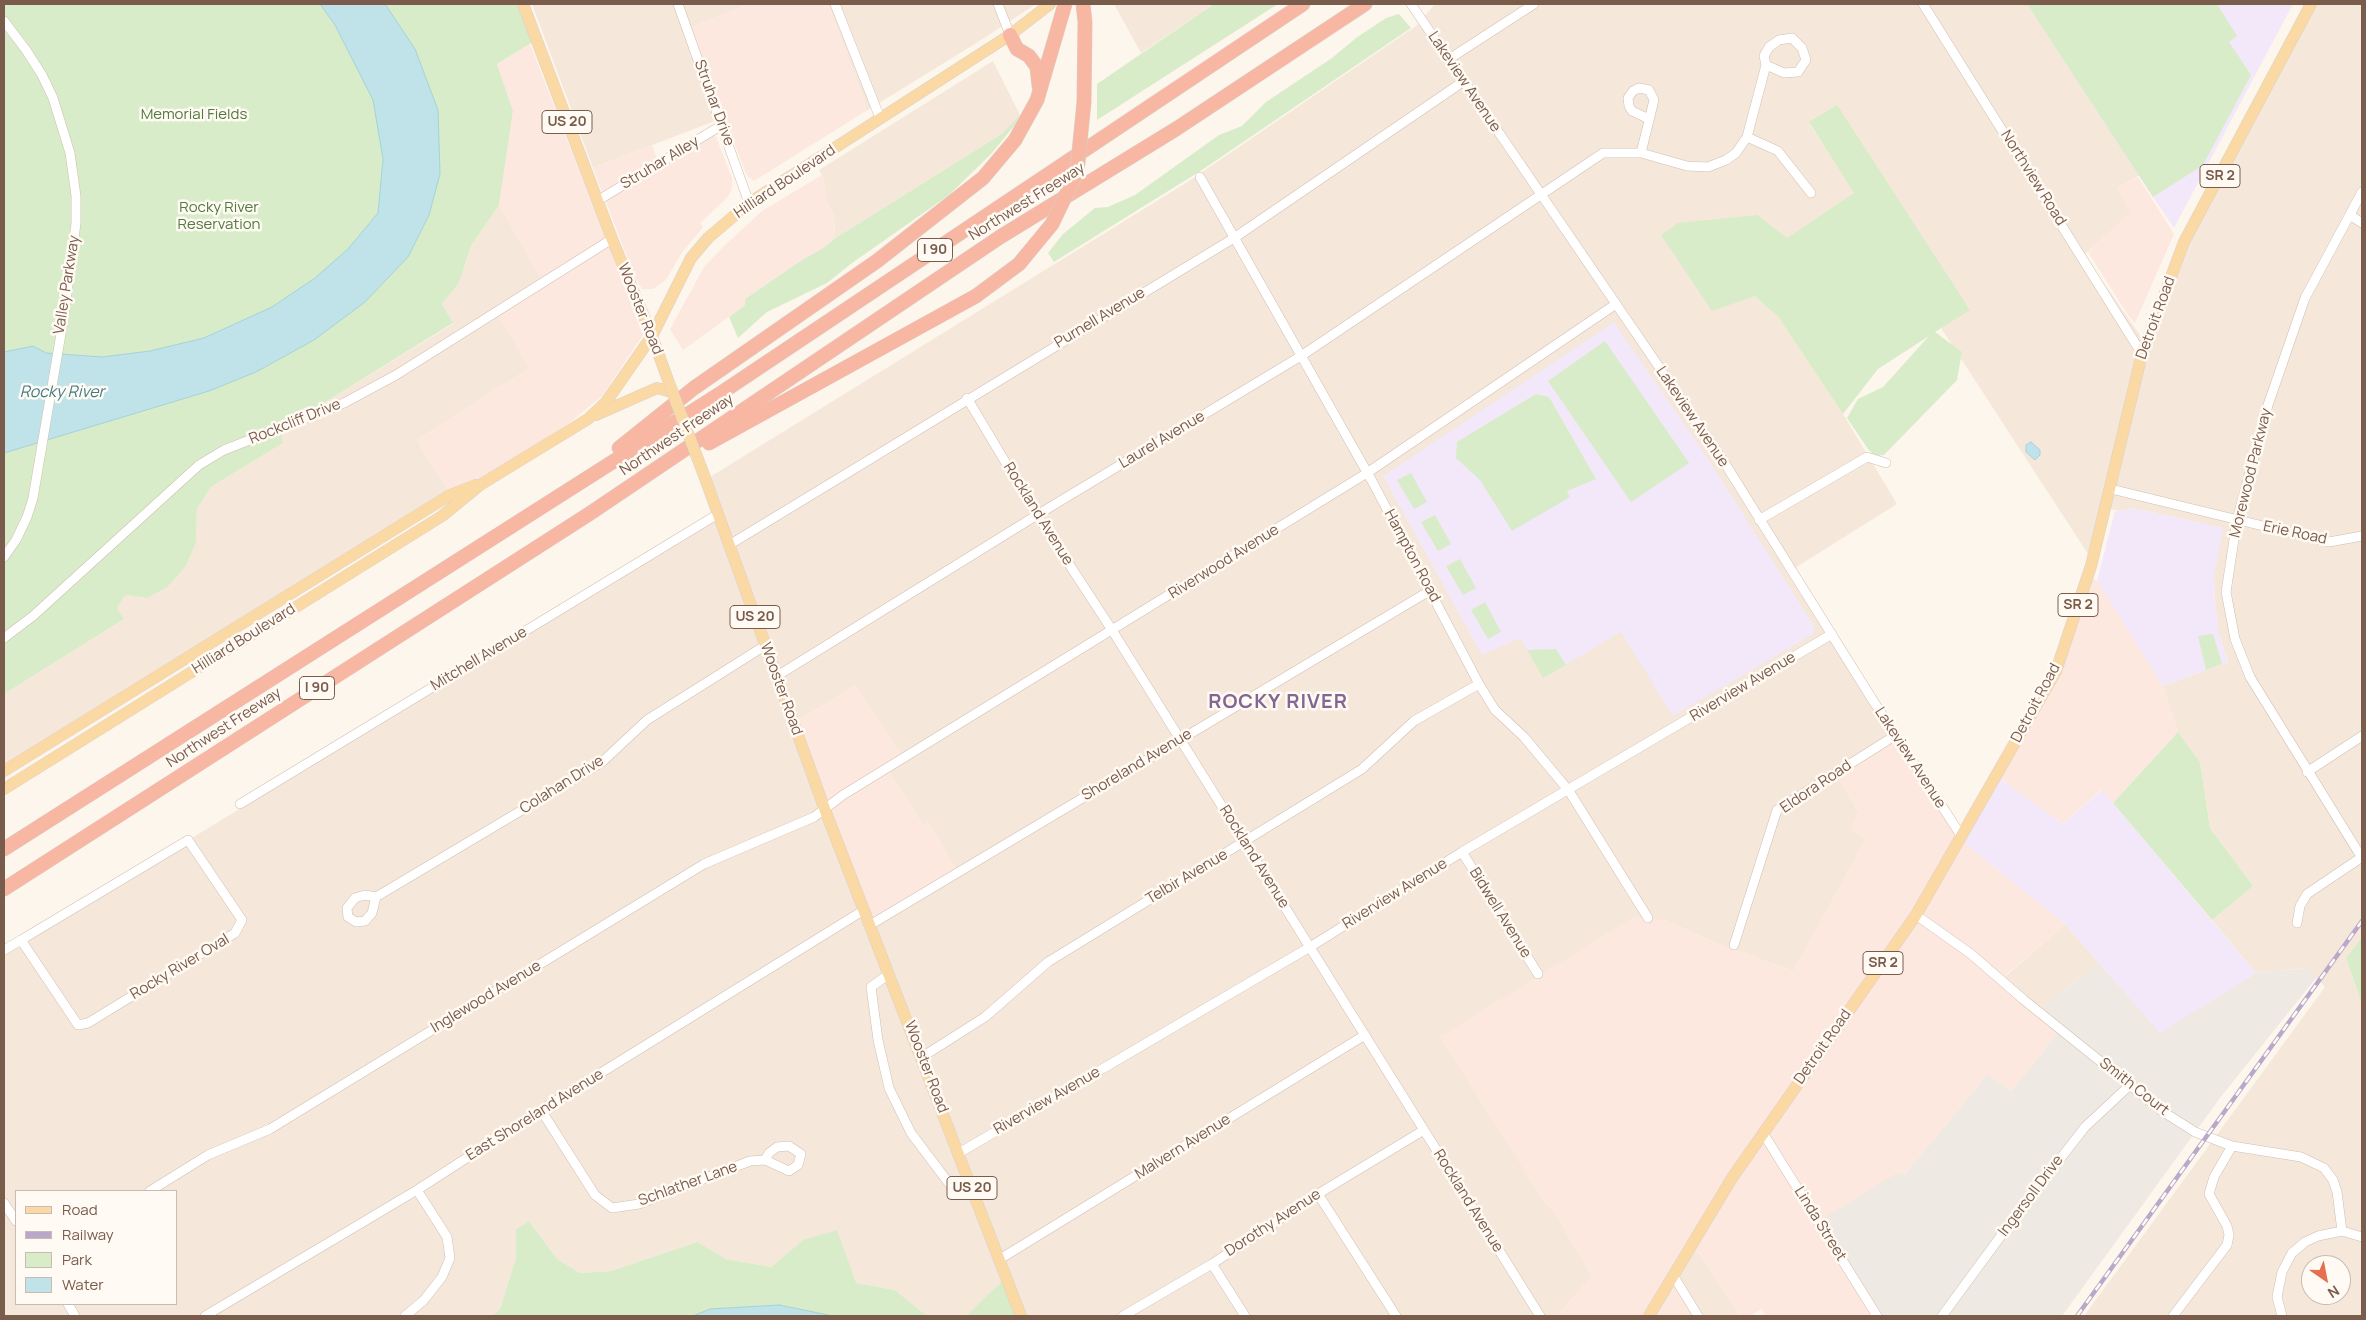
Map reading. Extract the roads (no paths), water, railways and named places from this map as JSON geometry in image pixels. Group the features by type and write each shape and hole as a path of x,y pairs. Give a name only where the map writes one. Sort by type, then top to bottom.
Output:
{"highway":[{"path":"564,492 694,388 877,260 983,178 1015,140 1038,97 1065,4"},
{"path":"629,487 976,296 1019,264 1052,224 1077,172 1084,102 1085,22 1083,4"},
{"name":"Northwest Freeway","path":"4,849 729,387 1303,4"},
{"name":"Northwest Freeway","path":"4,889 629,487 1000,237 1176,128 1364,4"},
{"path":"1010,35 1018,49 1029,56 1037,67 1040,85 1038,97"}],"main road":[{"name":"Wooster Road","path":"523,4 597,201 652,336 826,810 1021,1316"},
{"name":"Hilliard Boulevard","path":"4,788 442,516 480,485 588,419 606,402 652,336 691,258 708,238 749,203 1010,35 1050,4"},
{"name":"Detroit Road","path":"1649,1316 1714,1206 1763,1133 1916,916 2056,671 2091,566 2142,354 2184,242 2311,4"},
{"path":"588,419 657,388 671,388"},
{"name":"Hilliard Boulevard","path":"4,772 450,495 470,486 480,485"}],"street":[{"name":"Struhar Drive","path":"678,4 749,203"},
{"path":"835,4 880,118"},
{"path":"998,4 1010,35"},
{"path":"1449,59 1534,4"},
{"name":"Northview Road","path":"1923,4 2142,354"},
{"name":"Lakeview Avenue","path":"1412,5 1724,462 1759,520 1962,837"},
{"name":"Valley Parkway","path":"4,21 42,76 52,98 70,153 75,189 76,223 64,316 39,464 27,517 16,540 4,557"},
{"path":"1766,65 1784,73 1798,72 1806,60 1802,48 1792,38 1779,40 1769,47 1764,56 1766,65 1747,137 1778,151 1811,193"},
{"name":"Purnell Avenue","path":"729,545 967,398 1234,238 1464,81"},
{"path":"1641,153 1650,120"},
{"name":"Struhar Alley","path":"597,201 722,125"},
{"name":"Laurel Avenue","path":"777,676 1037,515 1301,356 1603,153 1641,153 1687,166 1708,167 1726,160 1736,153 1747,137"},
{"name":"Hampton Road","path":"1200,177 1367,473 1431,590 1479,684 1495,710 1524,737 1569,791 1648,918"},
{"name":"Morewood Parkway","path":"2362,192 2305,298 2268,405 2237,520 2226,592 2235,640 2250,677 2307,772 2362,858"},
{"path":"2350,215 2362,223"},
{"name":"Rockcliff Drive","path":"4,638 33,616 198,465 224,450 340,405 396,375 612,239"},
{"name":"Riverwood Avenue","path":"826,810 843,795 1367,473 1616,304"},
{"name":"Rockland Avenue","path":"967,398 1037,515 1112,630 1540,1316"},
{"path":"1759,520 1867,457 1886,463"},
{"name":"Erie Road","path":"2111,489 2329,542 2362,536"},
{"name":"Mitchell Avenue","path":"240,804 718,514"},
{"name":"Shoreland Avenue","path":"870,925 1431,590"},
{"name":"Riverview Avenue","path":"958,1153 1310,947 1462,852 1569,791 1832,634"},
{"name":"Colahan Drive","path":"376,898 601,763 648,720 766,645"},
{"name":"Telbir Avenue","path":"922,1057 985,1017 1048,962 1362,769 1414,721 1479,684"},
{"name":"Eldora Road","path":"1734,945 1777,810 1896,735"},
{"path":"2307,772 2362,736"},
{"name":"Inglewood Avenue","path":"152,1190 208,1155 270,1128 704,864 806,822 826,810"},
{"name":"Rocky River Oval","path":"4,950 188,840 242,920 236,934 88,1023 78,1025 21,940"},
{"name":"Bidwell Avenue","path":"1462,852 1538,974"},
{"path":"2297,923 2300,906 2308,894 2362,858"},
{"name":"East Shoreland Avenue","path":"205,1316 417,1190 541,1110 864,910"},
{"name":"Smith Court","path":"1916,916 1971,954 2024,1000 2162,1110 2195,1132 2232,1146 2301,1157 2324,1168 2333,1180 2337,1192 2342,1231"},
{"path":"889,974 872,987 878,1040 889,1088 911,1133 957,1194 971,1187"},
{"name":"Malvern Avenue","path":"1000,1259 1365,1035"},
{"name":"Ingersoll Drive","path":"1942,1316 2062,1155 2085,1127 2130,1084"},
{"name":"Schlather Lane","path":"541,1110 595,1195 612,1208 639,1204 750,1161 765,1160"},
{"name":"Dorothy Avenue","path":"1123,1316 1212,1264 1318,1194 1424,1130"},
{"name":"Linda Street","path":"1763,1133 1877,1316"},
{"path":"2173,1316 2227,1245 2229,1234 2227,1226 2215,1208 2209,1194 2214,1177 2232,1146"},
{"path":"405,1316 424,1300 442,1277 450,1258 448,1237 417,1190"},
{"path":"1318,1194 1396,1316"},
{"path":"4,1203 15,1220"},
{"path":"2282,1316 2277,1297 2282,1272 2292,1253 2306,1242 2318,1236 2342,1231 2362,1237"},
{"path":"1212,1264 1245,1316"},
{"path":"1673,1275 1698,1316"},
{"path":"69,1305 75,1316"}],"water":[{"name":"Rocky River","path":"320,4 385,4 415,49 438,110 440,174 429,215 408,257 365,302 314,340 256,372 209,391 4,453 4,352 33,346 46,353 102,357 150,351 204,338 272,307 315,278 348,249 378,213 383,159 373,100 335,25"},
{"path":"2031,442 2040,450 2040,455 2035,460 2026,452 2026,445"},
{"path":"779,1305 833,1316 693,1316 710,1309"}],"railway":[{"path":"2077,1316 2362,921"}],"district":[{"name":"ROCKY RIVER","path":"1278,702"}],"park label":[{"name":"Memorial Fields","path":"194,115"},
{"name":"Rocky River Reservation","path":"219,216"}]}
